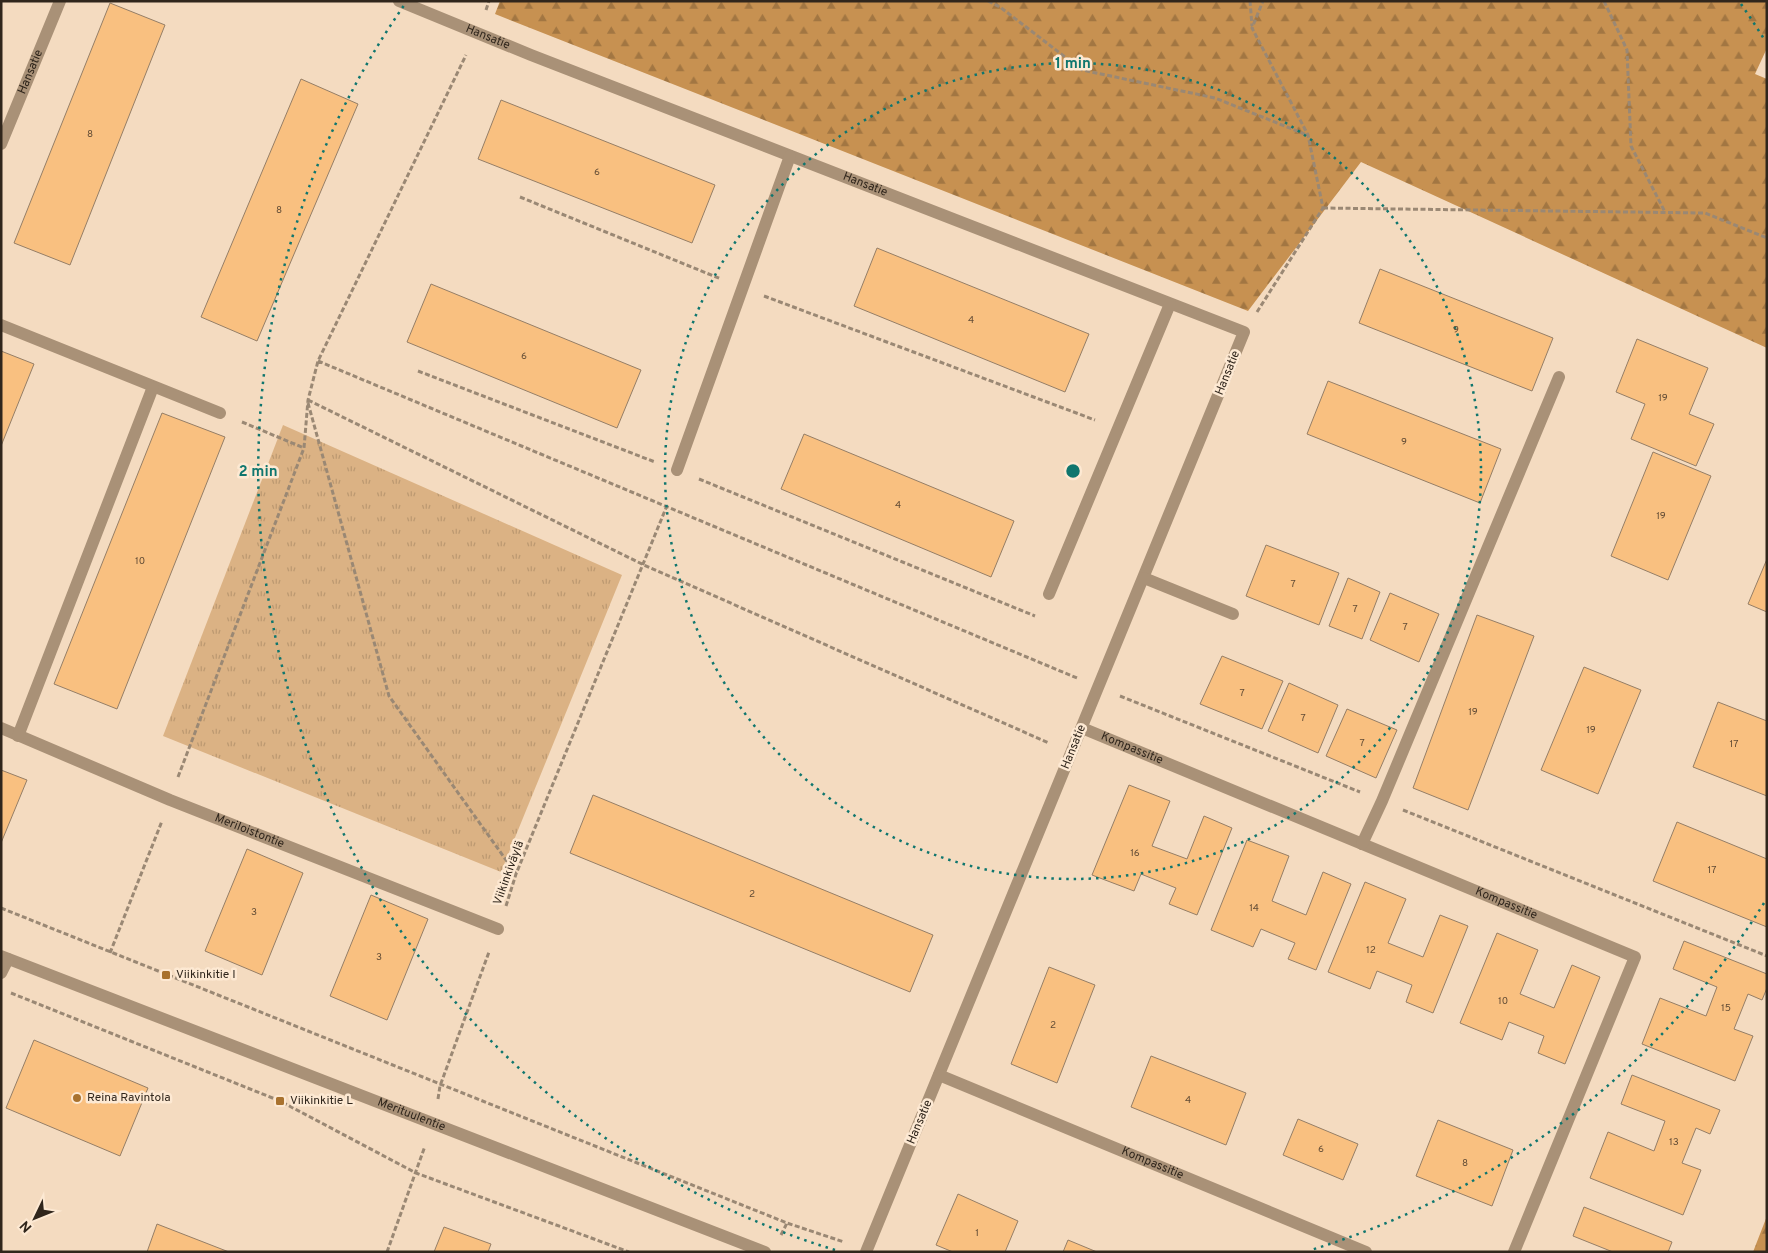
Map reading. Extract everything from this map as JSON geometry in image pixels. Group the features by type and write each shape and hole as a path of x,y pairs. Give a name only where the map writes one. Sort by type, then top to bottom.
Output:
{"street":[{"name":"Hansatie","path":"1,144 60,1"},
{"name":"Hansatie","path":"399,1 790,156 1244,332 866,1250"},
{"path":"677,470 790,156"},
{"path":"1049,594 1170,304"},
{"path":"1,325 220,413"},
{"path":"1362,844 1382,801 1559,378"},
{"path":"18,736 153,387"},
{"path":"1144,578 1233,614"},
{"name":"Meriloistontie","path":"1,728 170,800 498,929"},
{"name":"Kompassitie","path":"1082,728 1635,957 1514,1252"},
{"path":"1,973 4,957"},
{"name":"Merituulentie","path":"4,957 765,1252"},
{"name":"Kompassitie","path":"939,1076 1366,1252"}],"path":[{"path":"110,953 304,448 308,400 318,361 477,33 489,1"},
{"path":"988,1 1000,7 1082,70 1215,98 1308,135"},
{"path":"1244,332 1322,208 1308,135 1252,28 1250,1"},
{"path":"1252,28 1262,1"},
{"path":"1604,1 1627,50 1630,146 1665,212"},
{"path":"520,197 742,287 1106,424 1120,426"},
{"path":"1322,208 1705,213 1767,238"},
{"path":"318,361 666,508 1099,687 1767,956"},
{"path":"418,371 677,470 1041,618 1049,594"},
{"path":"308,400 644,565 1072,753"},
{"path":"308,400 389,696 516,874"},
{"path":"220,413 304,448"},
{"name":"Viikinkiväylä","path":"386,1252 433,1123 440,1086 498,929 516,874 666,508"},
{"path":"1,908 440,1086 787,1223 866,1250"},
{"path":"1,990 280,1101 416,1173 629,1252"}],"green space":[{"path":"500,1 1767,1 1767,48 1755,74 1767,79 1767,348 1361,162 1248,311 495,14"},
{"path":"283,425 622,575 501,872 163,736"},
{"path":"1767,1216 1767,1252 1753,1252"}],"building":[{"path":"110,3 165,25 70,265 14,243"},
{"path":"301,79 358,104 257,341 201,317"},
{"path":"501,100 715,185 692,243 478,159"},
{"path":"877,248 1089,334 1065,392 854,306"},
{"path":"1380,269 1553,338 1532,391 1359,323"},
{"path":"431,284 641,370 617,428 407,342"},
{"path":"1637,339 1708,368 1689,414 1714,424 1696,466 1631,439 1645,404 1616,392"},
{"path":"1,351 34,364 1,446"},
{"path":"1328,381 1501,449 1480,503 1307,434"},
{"path":"162,413 225,437 117,709 54,684"},
{"path":"804,434 1014,521 991,577 781,489"},
{"path":"1653,452 1711,476 1668,580 1611,556"},
{"path":"1266,545 1339,573 1319,625 1246,596"},
{"path":"1767,559 1767,612 1748,604"},
{"path":"1348,578 1380,592 1362,639 1329,626"},
{"path":"1390,593 1439,614 1419,662 1370,640"},
{"path":"1477,615 1534,636 1468,810 1413,788"},
{"path":"1222,656 1283,681 1262,729 1200,704"},
{"path":"1584,667 1641,690 1598,794 1541,770"},
{"path":"1289,683 1338,705 1318,753 1268,731"},
{"path":"1718,702 1767,721 1767,796 1693,767"},
{"path":"1347,709 1397,730 1376,778 1326,756"},
{"path":"1,770 27,780 1,843"},
{"path":"1129,785 1170,801 1152,846 1187,859 1204,816 1232,828 1197,915 1169,904 1176,888 1141,874 1134,891 1092,875"},
{"path":"593,795 933,935 910,992 570,853"},
{"path":"1677,822 1767,859 1767,927 1653,881"},
{"path":"1247,840 1289,856 1272,901 1306,915 1323,872 1351,884 1316,970 1288,959 1295,943 1261,929 1253,947 1211,930"},
{"path":"247,849 303,873 262,975 205,951"},
{"path":"1365,882 1406,899 1388,943 1423,957 1440,915 1468,926 1433,1013 1406,1002 1412,985 1377,971 1370,989 1328,972"},
{"path":"371,895 428,919 387,1020 330,996"},
{"path":"1497,933 1538,950 1520,994 1554,1008 1572,965 1600,977 1565,1064 1538,1053 1544,1036 1509,1022 1502,1040 1460,1023"},
{"path":"1684,941 1767,974 1767,988 1762,1000 1748,994 1734,1029 1753,1036 1735,1081 1642,1044 1660,998 1706,1016 1717,987 1673,969"},
{"path":"1049,967 1095,985 1057,1083 1011,1064"},
{"name":"Reina Ravintola","path":"34,1040 148,1088 120,1156 6,1108"},
{"path":"1151,1056 1246,1093 1226,1145 1131,1107"},
{"path":"1632,1075 1720,1110 1710,1134 1696,1128 1682,1163 1701,1170 1683,1215 1590,1178 1608,1132 1654,1151 1665,1121 1621,1104"},
{"path":"1298,1119 1358,1144 1343,1180 1283,1155"},
{"path":"1438,1120 1513,1150 1492,1206 1416,1176"},
{"path":"958,1194 1018,1221 1005,1252 953,1252 936,1245"},
{"path":"1584,1207 1672,1242 1668,1252 1613,1252 1573,1236"},
{"path":"157,1224 229,1252 147,1252"},
{"path":"444,1227 491,1244 488,1252 434,1252"},
{"path":"1068,1240 1097,1252 1063,1252"}],"place":[{"name":"Viikinkitie I","path":"166,975"},
{"name":"Reina Ravintola","path":"77,1098"},
{"name":"Viikinkitie L","path":"280,1101"}]}
